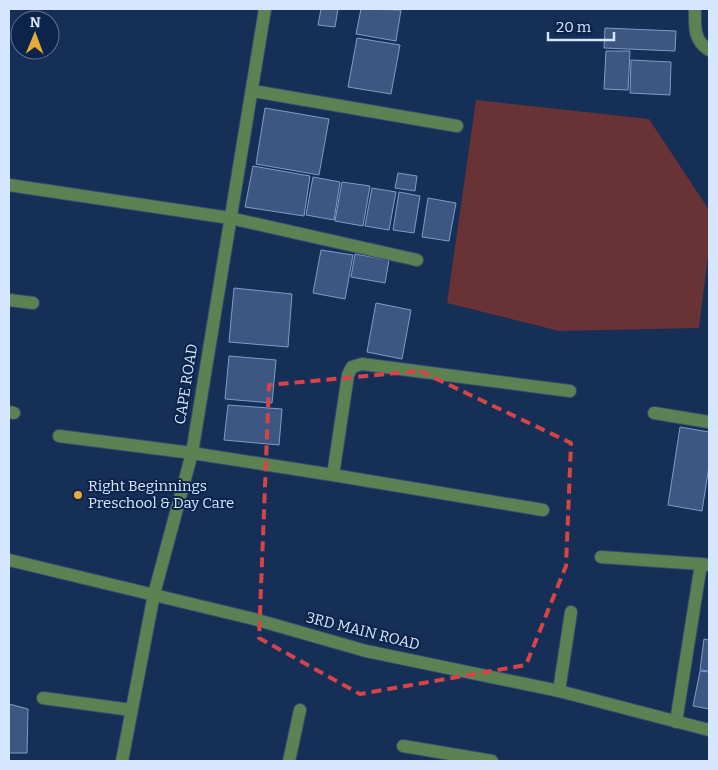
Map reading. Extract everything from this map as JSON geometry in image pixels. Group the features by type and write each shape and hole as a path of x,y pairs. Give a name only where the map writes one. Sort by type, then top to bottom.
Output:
{"street":[{"name":"CAPE ROAD","path":"122,761 154,594 192,453 266,9"},
{"path":"696,9 696,32 699,42 709,50"},
{"path":"253,91 457,126"},
{"path":"9,185 230,218 417,260"},
{"path":"9,300 33,303"},
{"path":"333,474 348,375 352,367 362,364 570,391"},
{"path":"654,413 709,422"},
{"path":"59,436 333,474 543,510"},
{"path":"601,557 705,565 676,722"},
{"name":"3RD MAIN ROAD","path":"9,560 254,619 366,651 559,690 709,730"},
{"path":"559,690 571,612"},
{"path":"43,698 131,710"},
{"path":"289,761 300,710"},
{"path":"403,746 492,761"}],"highlighted area":[{"path":"420,371 571,443 566,566 526,665 360,694 259,638 269,385"}],"shaded area":[{"path":"476,100 649,119 709,210 709,248 699,328 559,331 447,303"}],"building":[{"path":"321,9 338,9 335,27 318,25"},
{"path":"361,9 401,10 396,41 356,34"},
{"path":"605,28 676,31 675,51 604,48"},
{"path":"357,38 400,45 391,94 348,87"},
{"path":"606,51 630,51 628,90 604,89"},
{"path":"631,60 671,62 670,95 630,93"},
{"path":"265,108 329,119 319,175 256,164"},
{"path":"253,166 310,176 304,216 245,207"},
{"path":"398,173 417,176 415,191 395,188"},
{"path":"313,177 340,182 334,220 306,215"},
{"path":"342,182 370,186 363,226 335,221"},
{"path":"372,188 396,192 389,230 365,226"},
{"path":"399,192 420,196 414,233 393,230"},
{"path":"428,198 456,203 449,241 422,237"},
{"path":"321,250 353,255 345,299 313,293"},
{"path":"355,254 389,260 385,283 351,277"},
{"path":"234,288 292,294 288,347 229,342"},
{"path":"376,303 411,310 402,359 367,352"},
{"path":"229,356 276,360 272,403 225,399"},
{"path":"228,405 282,409 279,445 224,440"},
{"path":"680,427 709,432 709,466 702,511 668,505"},
{"path":"704,639 709,640 709,671 700,670"},
{"path":"700,671 709,672 709,709 693,706"},
{"path":"9,704 28,709 27,753 9,753"}],"place":[{"name":"Right Beginnings Preschool & Day Care","path":"78,495"}]}
